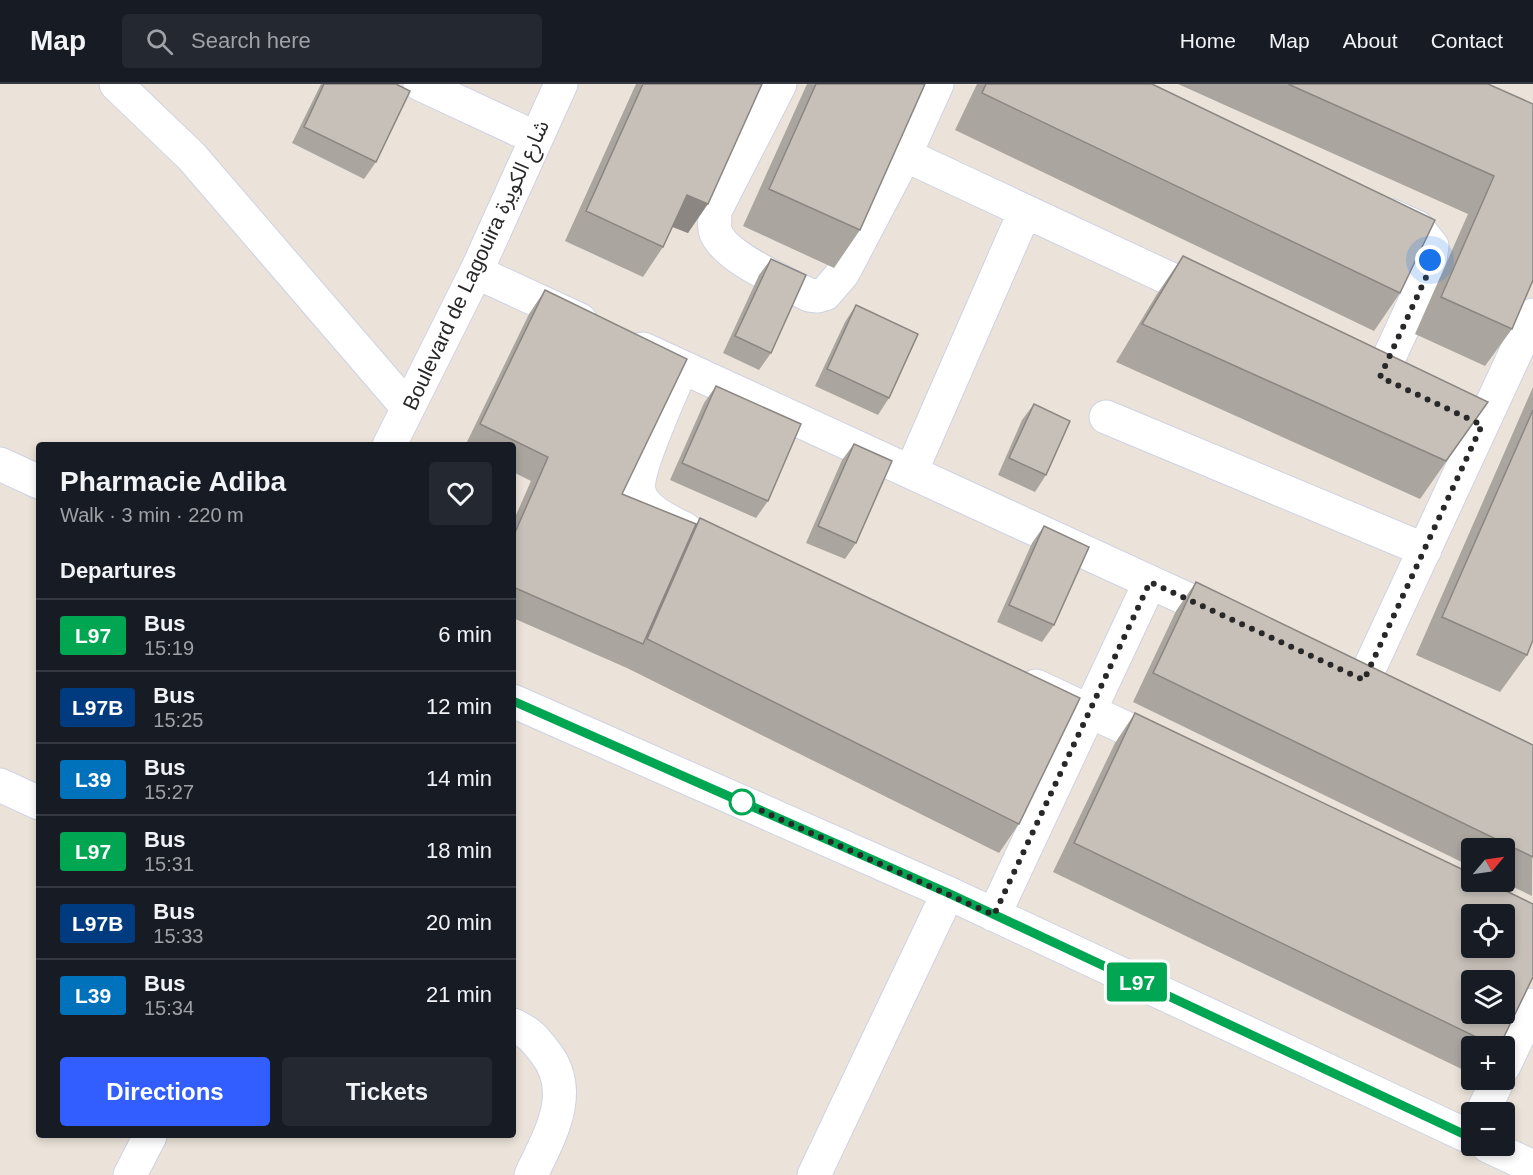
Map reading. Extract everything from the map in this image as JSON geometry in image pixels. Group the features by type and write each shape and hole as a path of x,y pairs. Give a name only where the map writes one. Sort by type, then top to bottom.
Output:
{"street":[{"path":"116,84 192,157 408,408"},
{"path":"420,84 537,138"},
{"name":"Boulevard de Lagouira شارع الكويرة","path":"391,442 476,272 561,84"},
{"path":"780,84 715,211 716,231 727,248 741,259 810,295 818,296 825,294 843,273 937,84"},
{"path":"904,154 1232,308"},
{"path":"1364,202 1417,227 1432,246 1428,273 1380,377"},
{"path":"911,472 1025,211"},
{"path":"476,272 1257,631"},
{"path":"1364,680 1533,315"},
{"path":"1348,363 1482,425"},
{"path":"682,367 640,472 639,493 650,509 666,520 709,540"},
{"path":"1106,417 1425,550"},
{"path":"0,464 36,481"},
{"path":"994,915 1150,582"},
{"path":"1332,665 1396,694"},
{"path":"1014,676 1187,757"},
{"path":"516,702 948,893 1461,1133"},
{"path":"0,785 36,802"},
{"path":"814,1175 948,893"},
{"path":"1515,1043 1533,1005"},
{"path":"516,1026 529,1033 555,1064 561,1097 554,1126 531,1175"},
{"path":"130,1175 149,1138"},
{"path":"1509,1156 1533,1167"}],"building":[{"path":"324,84 396,84 410,91 376,162 304,127"},
{"path":"643,84 762,84 708,204 687,195 663,247 586,211"},
{"path":"816,84 925,84 860,230 769,189"},
{"path":"986,84 1152,84 1435,220 1400,293 982,93"},
{"path":"1288,84 1488,84 1533,104 1533,280 1512,329 1441,297 1494,176"},
{"path":"1183,256 1488,402 1446,461 1142,324"},
{"path":"771,259 806,275 771,353 735,336"},
{"path":"545,290 687,359 622,494 696,524 643,644 516,588 516,530 548,457 480,424"},
{"path":"856,305 918,334 889,398 827,369"},
{"path":"716,386 801,424 768,501 682,463"},
{"path":"1034,404 1070,421 1046,475 1009,458"},
{"path":"1533,410 1533,640 1527,655 1442,617"},
{"path":"854,444 892,461 856,543 818,526"},
{"path":"700,518 1080,698 1019,824 647,639"},
{"path":"1044,526 1089,547 1054,625 1009,605"},
{"path":"1196,582 1533,745 1533,857 1515,848 1515,838 1494,838 1153,673"},
{"path":"1135,713 1461,869 1461,892 1508,892 1533,904 1533,977 1515,1014 1515,970 1461,970 1461,1024 1510,1024 1504,1036 1474,1036 1074,843"}],"bus line":[{"name":"L97","path":"516,702 948,893 1461,1133"}],"route":[{"path":"742,802 994,915 1150,582 1364,680 1482,425 1380,377 1428,273 1430,260"}]}
